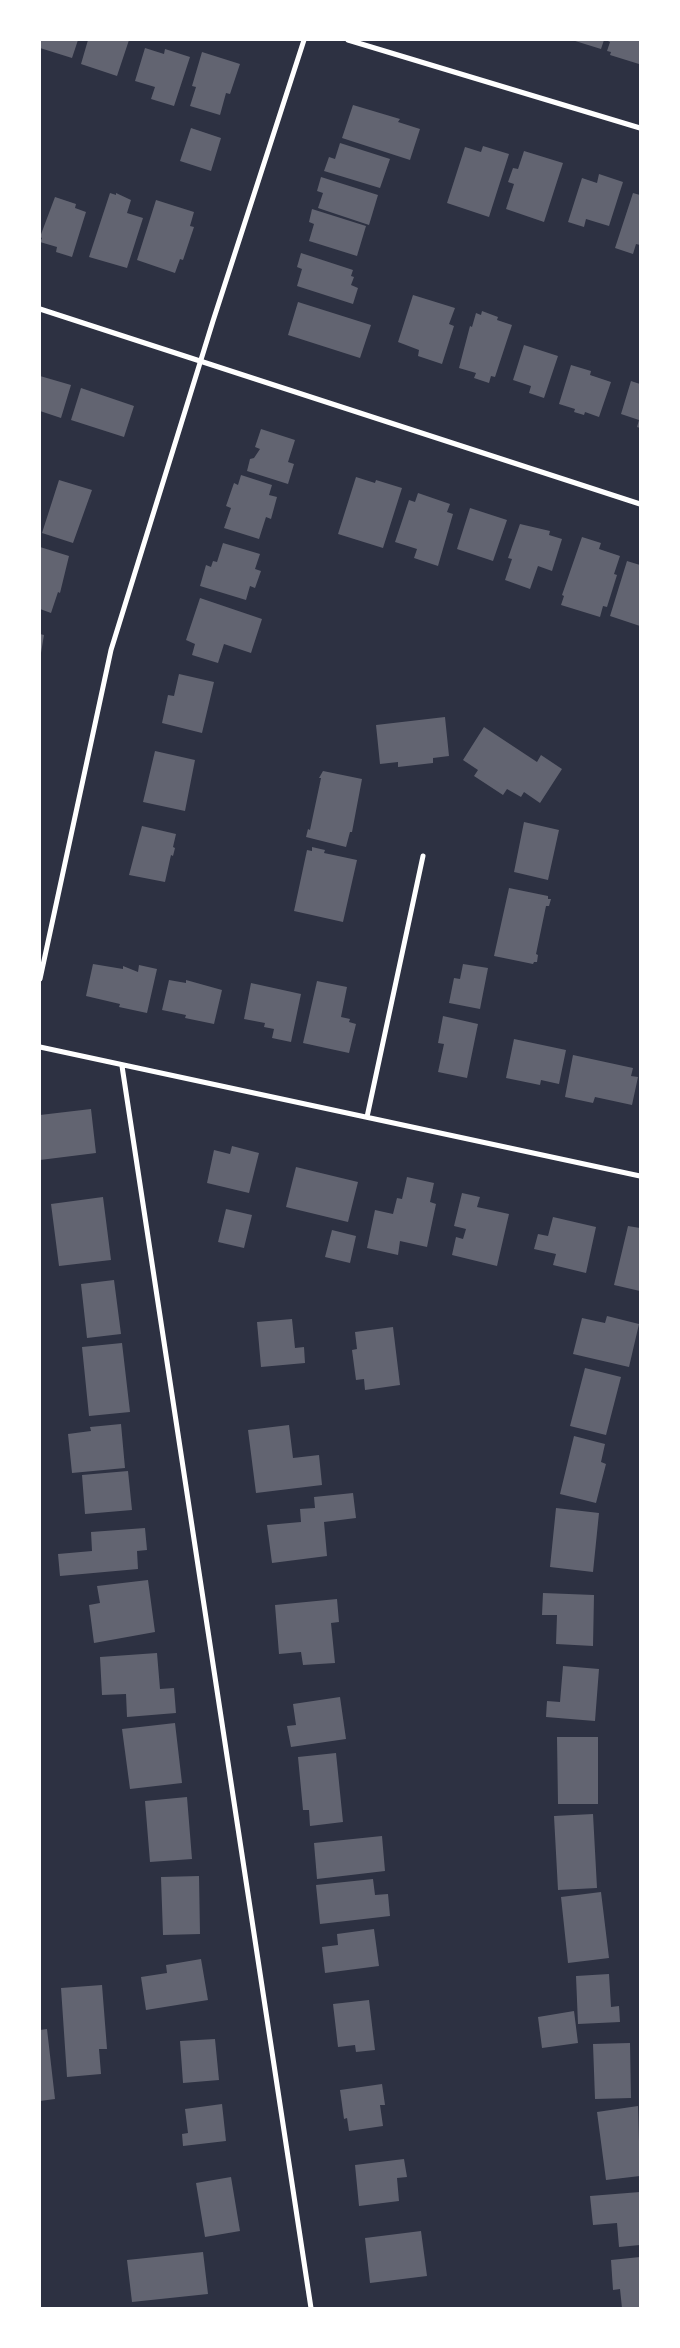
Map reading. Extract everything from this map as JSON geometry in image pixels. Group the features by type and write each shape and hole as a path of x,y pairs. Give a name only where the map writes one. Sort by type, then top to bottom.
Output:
{"street":[{"path":"40,979 111,650 304,40"},
{"path":"348,40 640,128"},
{"path":"40,309 640,504"},
{"path":"367,1117 423,856"},
{"path":"40,1047 640,1176"},
{"path":"122,1066 311,2308"}],"building":[{"path":"40,40 78,40 72,58 40,48"},
{"path":"88,40 129,40 117,76 81,64"},
{"path":"572,40 604,40 601,49"},
{"path":"606,40 640,40 639,64 610,55 611,52 607,51 610,42"},
{"path":"145,48 164,54 165,49 190,57 174,106 151,99 155,87 135,81"},
{"path":"202,52 240,64 230,94 226,93 220,115 190,106 196,87 192,86"},
{"path":"353,105 400,119 398,122 420,129 410,160 342,138"},
{"path":"191,128 221,138 211,171 180,161"},
{"path":"340,143 390,159 380,188 324,171 329,157 335,159"},
{"path":"483,146 509,154 489,217 447,203 465,147 481,152"},
{"path":"524,151 563,163 544,222 506,209 514,184 508,182 513,168 518,169"},
{"path":"599,174 623,182 609,226 586,219 584,227 568,222 582,178 597,183"},
{"path":"321,177 378,195 369,225 318,208 323,193 317,191"},
{"path":"110,193 116,195 116,193 131,200 127,213 143,218 127,268 89,257"},
{"path":"633,193 640,195 640,245 636,244 633,254 615,248"},
{"path":"55,197 76,204 75,208 86,212 72,257 56,252 57,247 40,242 42,238 40,237"},
{"path":"156,200 194,212 190,226 194,227 183,260 180,259 175,273 137,260"},
{"path":"312,209 366,226 357,256 309,241 314,224 309,222"},
{"path":"301,253 353,270 351,276 354,277 351,285 358,288 353,304 297,286 302,269 297,267"},
{"path":"413,295 455,308 449,324 454,326 442,364 418,356 419,350 398,342"},
{"path":"298,302 371,325 360,358 288,335"},
{"path":"482,311 498,317 497,320 512,325 495,377 491,376 489,383 474,378 476,373 459,368 470,326 472,327 476,313 481,315"},
{"path":"524,345 558,356 544,398 529,393 531,386 513,380"},
{"path":"571,365 591,371 590,375 611,382 599,417 585,412 584,415 574,412 575,409 559,404"},
{"path":"40,376 71,385 61,418 40,411"},
{"path":"631,381 640,384 640,428 637,427 639,420 621,414"},
{"path":"81,388 134,406 124,437 71,420"},
{"path":"261,429 295,440 288,462 294,464 288,484 247,471 250,459 254,458 260,449 255,447"},
{"path":"241,475 272,485 269,495 277,497 271,519 266,517 259,539 224,528 231,508 226,506 234,483 238,485"},
{"path":"356,477 375,483 376,480 402,488 383,548 338,534"},
{"path":"59,480 92,490 73,543 42,533"},
{"path":"418,493 450,504 447,512 453,514 438,566 414,558 417,549 395,542 409,500 415,502"},
{"path":"470,508 507,520 493,561 457,549"},
{"path":"520,524 550,531 549,535 562,539 552,571 538,566 530,589 505,580 512,559 508,558"},
{"path":"582,537 601,543 599,549 620,556 614,574 617,575 607,607 603,606 600,617 561,605 564,596 562,595"},
{"path":"223,543 260,554 255,569 261,571 255,588 250,586 246,600 200,586 206,565 211,567 213,561 217,562"},
{"path":"40,547 69,556 60,593 58,592 51,613 40,609"},
{"path":"627,561 640,565 640,626 610,616"},
{"path":"200,598 262,619 251,653 224,644 218,663 192,655 195,644 186,640"},
{"path":"40,634 44,635 41,653 40,653"},
{"path":"179,674 214,682 202,733 162,723 168,695 174,696"},
{"path":"445,717 449,756 433,758 433,763 398,767 398,762 380,764 376,725"},
{"path":"484,727 537,762 541,755 562,769 540,803 524,792 521,797 507,789 503,795 474,776 478,770 463,760"},
{"path":"155,751 195,760 185,811 143,802"},
{"path":"323,771 362,779 352,832 350,832 346,847 306,837 308,829 310,830 321,778 319,778"},
{"path":"524,822 559,830 548,880 514,872"},
{"path":"142,826 176,834 173,847 175,848 173,856 171,855 165,882 129,875"},
{"path":"312,847 325,850 324,853 357,860 343,922 294,911 307,850 312,851"},
{"path":"509,888 548,896 548,899 551,899 549,906 546,906 536,954 538,955 537,962 533,964 494,956"},
{"path":"93,964 123,969 123,966 138,972 139,965 157,969 147,1013 119,1007 120,1004 86,996"},
{"path":"463,964 488,968 480,1009 449,1003 454,978 460,979"},
{"path":"169,980 186,983 186,980 222,990 214,1024 185,1018 186,1015 162,1010"},
{"path":"317,981 347,987 341,1017 350,1019 349,1022 356,1024 349,1053 303,1043"},
{"path":"251,983 301,994 291,1042 272,1038 274,1029 264,1027 265,1023 244,1019"},
{"path":"443,1016 478,1024 467,1078 438,1072 444,1044 438,1043"},
{"path":"514,1039 566,1050 559,1084 541,1080 540,1085 506,1078"},
{"path":"573,1055 633,1068 631,1076 638,1077 632,1105 595,1097 593,1103 565,1097"},
{"path":"91,1109 96,1153 40,1160 40,1115"},
{"path":"232,1146 259,1153 249,1193 207,1183 214,1150 230,1154"},
{"path":"296,1167 358,1182 348,1222 286,1207"},
{"path":"407,1177 434,1183 430,1202 436,1204 427,1247 400,1241 398,1255 367,1248 375,1210 393,1214 397,1198 402,1199"},
{"path":"462,1193 480,1197 477,1207 509,1214 497,1266 452,1255 456,1237 463,1239 466,1229 454,1226"},
{"path":"103,1197 111,1260 59,1266 51,1204"},
{"path":"226,1209 252,1215 244,1248 218,1242"},
{"path":"553,1217 596,1227 586,1273 553,1265 556,1254 534,1249 538,1234 548,1236"},
{"path":"628,1226 640,1228 640,1291 614,1285"},
{"path":"332,1230 356,1236 350,1263 325,1257"},
{"path":"114,1280 121,1334 87,1338 81,1284"},
{"path":"607,1316 639,1324 629,1367 573,1354 582,1318 605,1323"},
{"path":"292,1319 295,1348 304,1347 305,1363 261,1367 257,1322"},
{"path":"393,1327 400,1385 365,1390 364,1379 356,1380 352,1350 357,1349 355,1332"},
{"path":"122,1343 130,1412 89,1416 82,1347"},
{"path":"585,1368 621,1377 606,1435 570,1426"},
{"path":"121,1424 125,1468 72,1473 68,1434 91,1431 90,1427"},
{"path":"289,1425 293,1458 319,1455 322,1485 256,1493 248,1430"},
{"path":"574,1436 605,1444 601,1462 606,1464 596,1503 560,1494"},
{"path":"128,1471 132,1510 85,1514 82,1475"},
{"path":"353,1493 356,1518 324,1522 327,1556 272,1563 267,1525 301,1522 300,1509 315,1508 314,1497"},
{"path":"556,1508 599,1513 593,1572 550,1567"},
{"path":"145,1528 147,1550 137,1551 138,1569 60,1576 58,1554 92,1551 91,1532"},
{"path":"148,1580 155,1632 94,1643 89,1605 100,1603 97,1586"},
{"path":"543,1593 594,1595 593,1646 556,1644 557,1615 542,1615"},
{"path":"337,1599 339,1622 331,1623 335,1663 303,1665 301,1652 279,1654 275,1605"},
{"path":"157,1653 160,1689 174,1688 176,1713 127,1717 126,1694 102,1695 100,1657"},
{"path":"563,1666 599,1669 595,1721 546,1717 547,1701 560,1702"},
{"path":"340,1697 346,1739 291,1747 287,1726 296,1725 293,1704"},
{"path":"175,1723 182,1783 130,1789 122,1729"},
{"path":"557,1737 598,1737 598,1804 558,1804"},
{"path":"336,1753 343,1822 310,1826 309,1810 303,1810 298,1757"},
{"path":"187,1797 192,1859 150,1862 145,1801"},
{"path":"593,1814 597,1888 558,1890 554,1816"},
{"path":"382,1836 385,1871 317,1879 314,1843"},
{"path":"199,1876 200,1934 163,1935 161,1877"},
{"path":"373,1879 375,1895 388,1894 390,1916 320,1924 316,1885"},
{"path":"601,1892 609,1958 568,1963 561,1897"},
{"path":"374,1929 379,1966 325,1973 322,1947 338,1945 337,1934"},
{"path":"201,1959 208,2000 146,2010 141,1977 167,1973 166,1965"},
{"path":"609,1974 611,2007 619,2006 620,2022 578,2024 576,1976"},
{"path":"102,1985 107,2049 99,2049 101,2074 67,2077 61,1988"},
{"path":"369,2000 375,2050 356,2052 355,2045 338,2047 333,2004"},
{"path":"574,2011 578,2043 542,2048 538,2017"},
{"path":"47,2029 55,2099 40,2101 40,2030"},
{"path":"215,2039 219,2080 183,2083 180,2041"},
{"path":"630,2043 631,2098 595,2099 593,2044"},
{"path":"382,2084 385,2105 380,2105 383,2126 349,2131 347,2118 344,2119 340,2090"},
{"path":"222,2104 226,2141 183,2146 182,2134 188,2133 185,2109"},
{"path":"638,2106 640,2176 606,2180 597,2112"},
{"path":"404,2159 407,2177 397,2178 399,2201 359,2206 355,2165"},
{"path":"231,2177 240,2231 205,2237 196,2183"},
{"path":"640,2192 640,2245 619,2247 617,2223 593,2225 590,2196"},
{"path":"421,2231 427,2276 370,2283 365,2238"},
{"path":"203,2252 208,2294 132,2302 127,2260"},
{"path":"640,2257 640,2308 622,2308 620,2289 613,2290 611,2260"}]}
